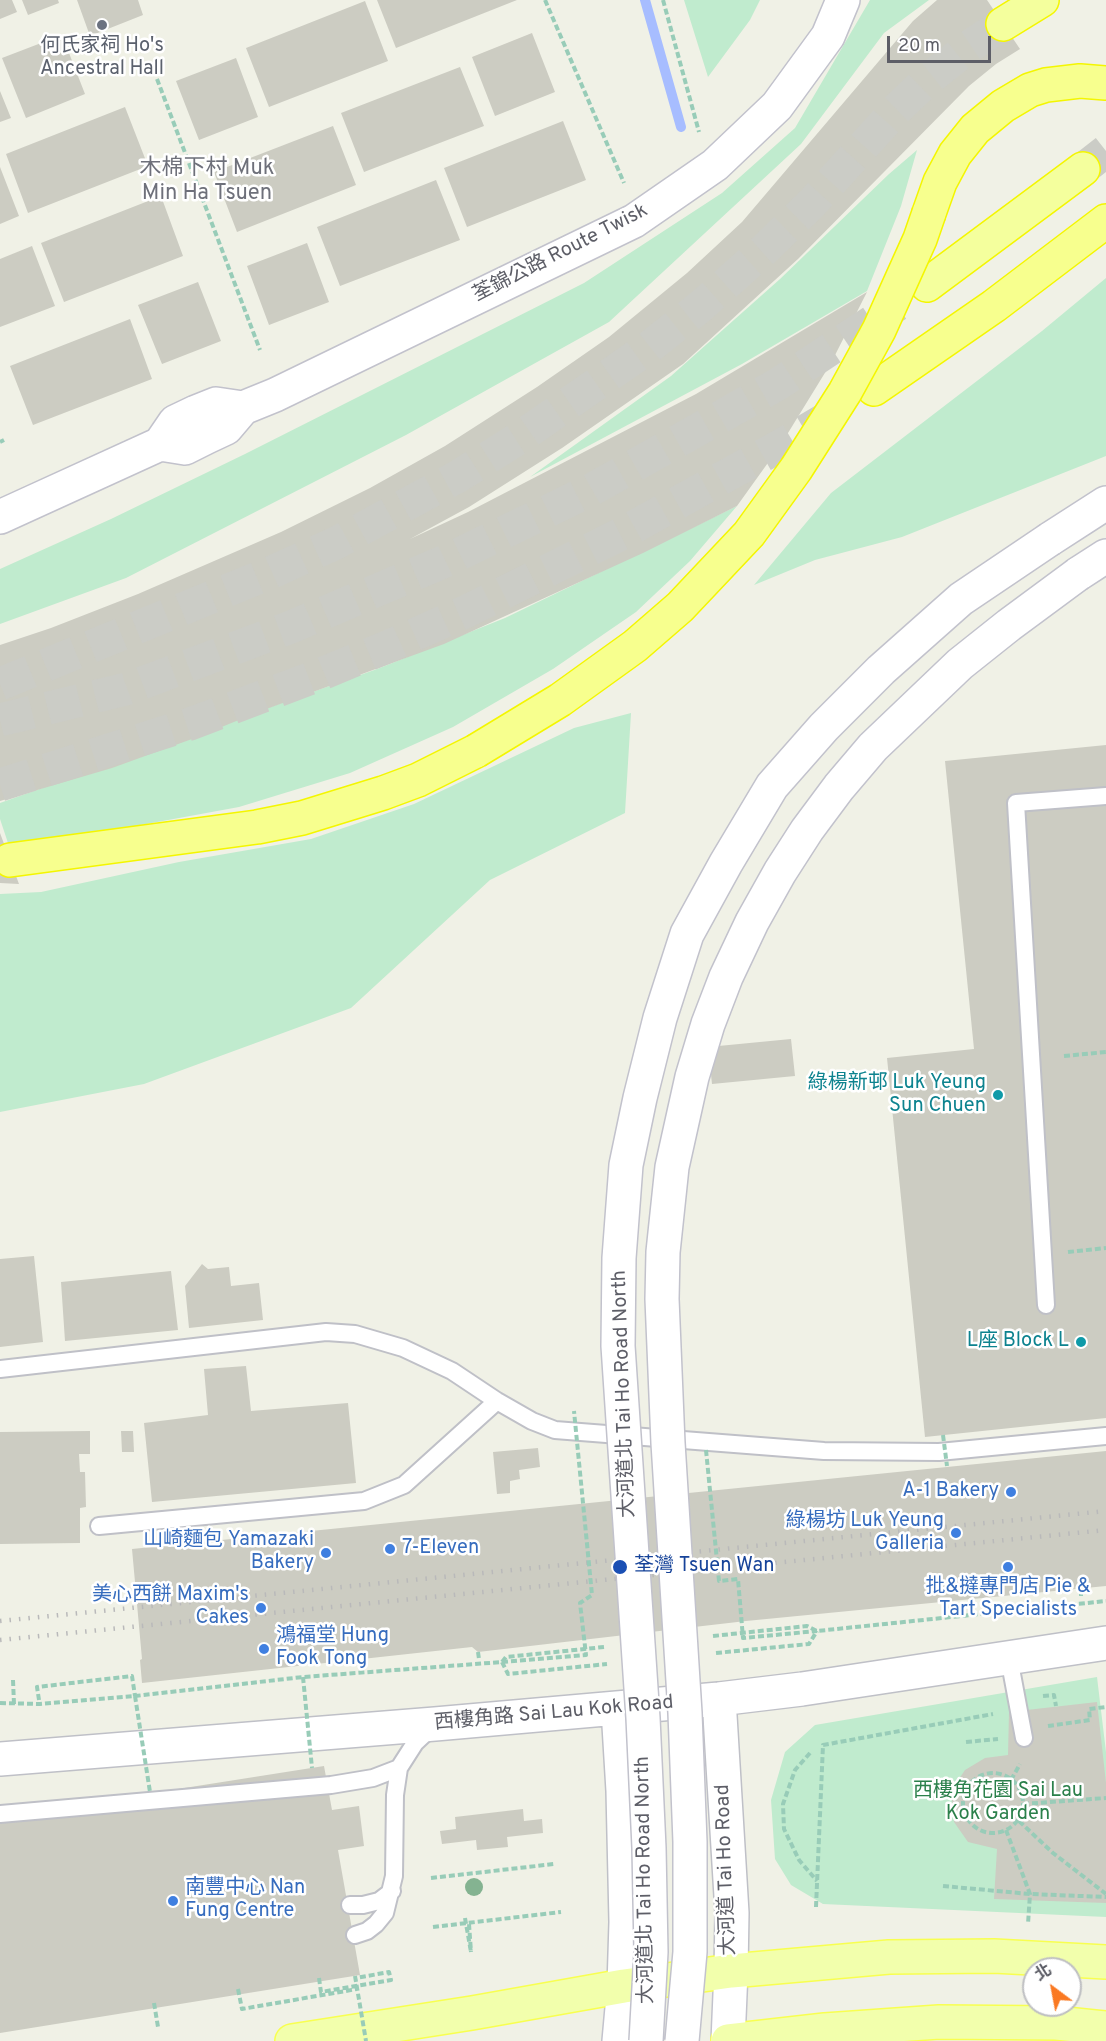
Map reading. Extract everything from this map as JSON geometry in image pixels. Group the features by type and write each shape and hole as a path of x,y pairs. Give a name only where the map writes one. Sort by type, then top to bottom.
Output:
{"highway":[{"path":"1003,24 1042,0"},
{"path":"10,860 257,827 302,818 418,780 476,751 560,700 634,646 680,607 749,534 777,498 845,392 879,330 920,239 940,182 955,154 975,129 1003,106 1030,90 1046,85 1080,81 1106,83"},
{"path":"927,285 1083,169"},
{"path":"874,389 994,306 1106,221"}],"main road":[{"name":"荃錦公路 Route Twisk","path":"0,517 160,444 185,448 226,428 243,408 275,395 634,221 715,165 777,106 828,36 843,0"},
{"name":"大河道北 Tai Ho Road North","path":"646,2041 651,1952 649,1848 643,1718 618,1346 620,1258 626,1165 660,1018 687,934 772,786 824,727 899,654 961,599 1106,503"},
{"name":"大河道北 Tai Ho Road North","path":"682,2041 690,1952 690,1842 662,1299 666,1218 672,1167 692,1077 708,1024 726,977 752,922 807,830 839,787 873,747 960,664 1009,625 1106,556"},
{"name":"西樓角路 Sai Lau Kok Road","path":"0,1759 719,1699 802,1689 1106,1643"},
{"name":"大河道 Tai Ho Road","path":"719,1699 732,1913 728,2041"},
{"path":"618,1709 626,1910 624,1986 619,2041"},
{"path":"291,2041 472,2013 624,1986 731,1971 889,1956 994,1956 1106,1962"},
{"path":"728,2041 771,2035 939,2022 1056,2023 1106,2028"},
{"path":"980,2041 1056,2023"}],"lane":[{"path":"1046,1305 1016,803 1106,796"},
{"path":"0,1369 326,1332 355,1334 403,1348 452,1371 497,1401 532,1421 555,1430 824,1451 939,1452 1106,1436"},
{"path":"99,1526 364,1501 404,1485 497,1401"},
{"path":"1010,1658 1024,1738"},
{"path":"355,1935 367,1931 385,1913 394,1876 395,1796 399,1768 415,1743 435,1724"},
{"path":"0,1814 332,1785 373,1778 399,1768"},
{"path":"351,1905 379,1901 392,1891"}],"path":[{"path":"546,0 624,183"},
{"path":"663,0 698,132"},
{"path":"158,79 260,350"},
{"path":"1064,1056 1106,1052"},
{"path":"0,1703 40,1704 303,1677 586,1654 580,1603 592,1595 574,1411"},
{"path":"943,1435 947,1466"},
{"path":"705,1445 719,1581 738,1580 742,1638 1106,1601"},
{"path":"1081,1588 1081,1596"},
{"path":"478,1652 479,1659"},
{"path":"39,1700 37,1687 132,1676 150,1792"},
{"path":"303,1677 312,1768"},
{"path":"13,1680 14,1704"},
{"path":"1054,1695 1056,1706"},
{"path":"1090,1720 1089,1709 1106,1707"},
{"path":"816,1907 823,1745 997,1714"},
{"path":"966,1742 1000,1739"},
{"path":"810,1753 795,1770 783,1804 784,1829 799,1860 817,1882"},
{"path":"986,1773 996,1773 1006,1776 1019,1788 1023,1804 1019,1821 1006,1830 988,1833 978,1829 970,1822 965,1814 963,1803 964,1794 976,1777 986,1773"},
{"path":"1023,1804 1106,1798"},
{"path":"1019,1821 1053,1853 1106,1895"},
{"path":"1006,1830 1029,1894 1028,1925"},
{"path":"431,1878 554,1864"},
{"path":"943,1886 1029,1894 1106,1895"},
{"path":"433,1927 561,1912"},
{"path":"465,1918 471,1952 469,1924"},
{"path":"318,1978 321,1992 391,1980 389,1972 355,1977 357,1989 366,2041"},
{"path":"238,1989 242,2009 357,1989"},
{"path":"154,2003 158,2027"}],"green space":[{"path":"684,0 760,0 750,20 708,77"},
{"path":"870,0 929,0 884,33 801,144 609,322 406,435 126,578 0,624 0,569 111,519 245,454 584,283 722,193 795,128"},
{"path":"917,150 901,206 867,291 742,364 530,477 671,376 780,279"},
{"path":"1106,278 1106,456 902,537 815,560 754,585 831,493 1042,331"},
{"path":"737,506 690,561 636,612 553,669 453,727 350,773 239,807 10,849 0,819 0,803 377,669 505,618"},
{"path":"631,713 625,813 490,880 351,1008 144,1084 0,1112 0,894 41,892 179,862 311,839 414,804 574,728"},
{"name":"西樓角花園 Sai Lau Kok Garden","path":"1097,1677 1106,1752 1106,1917 823,1904 791,1885 775,1859 771,1800 785,1752 815,1725"}],"building":[{"path":"0,0 12,0 17,12 0,19"},
{"path":"22,0 58,0 59,3 28,15"},
{"name":"何氏家祠 Ho's Ancestral Hall","path":"77,0 138,0 143,15 90,36"},
{"path":"377,0 517,0 396,48"},
{"path":"937,0 987,0 1020,49 996,64 969,86 798,259 683,364 562,448 469,507 410,539 468,512 696,394 867,292 831,363 780,446 737,506 643,553 444,644 112,768 0,801 0,645 138,594 281,532 370,488 445,446 537,387 609,337 687,273 742,222 913,21"},
{"path":"365,1 388,61 269,107 246,48"},
{"path":"532,33 555,92 495,116 472,57"},
{"path":"62,35 85,94 26,118 2,58"},
{"path":"236,58 258,117 199,140 176,81"},
{"path":"460,67 484,126 364,172 341,113"},
{"path":"0,91 11,118 0,122"},
{"path":"125,107 148,166 28,213 6,154"},
{"path":"563,121 586,180 467,227 444,168"},
{"path":"333,126 356,185 237,232 214,172"},
{"path":"0,167 19,216 0,224"},
{"path":"436,180 460,240 340,286 317,227"},
{"path":"161,196 183,256 64,302 41,243"},
{"path":"307,243 329,302 269,325 247,266"},
{"path":"32,246 55,306 0,327 0,259"},
{"path":"198,282 221,341 162,364 138,305"},
{"path":"130,319 152,379 33,425 10,366"},
{"name":"綠楊新邨 Luk Yeung Sun Chuen","path":"1106,745 1106,1418 925,1437 887,1058 974,1049 945,761"},
{"path":"0,833 19,884 0,883"},
{"path":"791,1039 795,1076 712,1084 708,1047"},
{"path":"34,1256 43,1342 0,1347 0,1259"},
{"path":"202,1264 208,1269 229,1267 231,1286 259,1283 263,1320 189,1328 185,1286"},
{"path":"171,1271 178,1330 65,1341 61,1282"},
{"path":"246,1366 251,1411 348,1403 356,1483 152,1502 144,1423 208,1415 204,1369"},
{"path":"90,1431 90,1454 79,1454 80,1472 85,1472 86,1507 80,1508 80,1543 0,1544 0,1432"},
{"path":"121,1431 133,1431 134,1452 122,1452"},
{"path":"538,1448 540,1467 519,1470 520,1479 510,1481 510,1493 497,1494 493,1452"},
{"name":"荃灣 Tsuen Wan","path":"1106,1451 1106,1586 746,1621 478,1652 472,1647 142,1683 132,1549"},
{"path":"1097,1702 1106,1783 1106,1903 994,1899 997,1849 968,1842 954,1822 951,1791 965,1770 985,1758 1008,1755 1009,1712"},
{"name":"南豐中心 Nan Fung Centre","path":"324,1766 332,1810 359,1806 364,1846 338,1850 360,1975 0,2033 0,1817"},
{"path":"523,1809 524,1821 542,1819 543,1833 507,1837 508,1847 477,1850 476,1840 442,1844 440,1831 456,1829 455,1817"}],"waterway":[{"path":"645,0 681,127"}],"tunnel":[{"path":"0,684 270,573 336,543 457,477 519,438 648,348 701,306 813,202 896,110 926,81 970,46 1003,24"},
{"path":"1083,169 1106,151"},
{"path":"0,720 126,689 291,627 443,562 591,490 717,419 778,384 897,305"},
{"path":"0,785 190,724 387,647 467,611 621,534 837,412"}],"railway":[{"path":"0,1621 1106,1511"},
{"path":"0,1640 1106,1530"}],"place":[{"name":"何氏家祠 Ho's Ancestral Hall","path":"102,25"},
{"name":"綠楊新邨 Luk Yeung Sun Chuen","path":"998,1095"},
{"name":"L座 Block L","path":"1081,1342"},
{"name":"A-1 Bakery","path":"1011,1492"},
{"name":"綠楊坊 Luk Yeung Galleria","path":"956,1533"},
{"name":"7-Eleven","path":"390,1549"},
{"name":"山崎麵包 Yamazaki Bakery","path":"326,1553"},
{"name":"荃灣 Tsuen Wan","path":"620,1567"},
{"name":"批&撻專門店 Pie & Tart Specialists","path":"1008,1567"},
{"name":"美心西餅 Maxim's Cakes","path":"261,1608"},
{"name":"鴻福堂 Hung Fook Tong","path":"264,1649"},
{"name":"南豐中心 Nan Fung Centre","path":"173,1901"}],"district":[{"name":"木棉下村 Muk Min Ha Tsuen","path":"207,182"}]}
